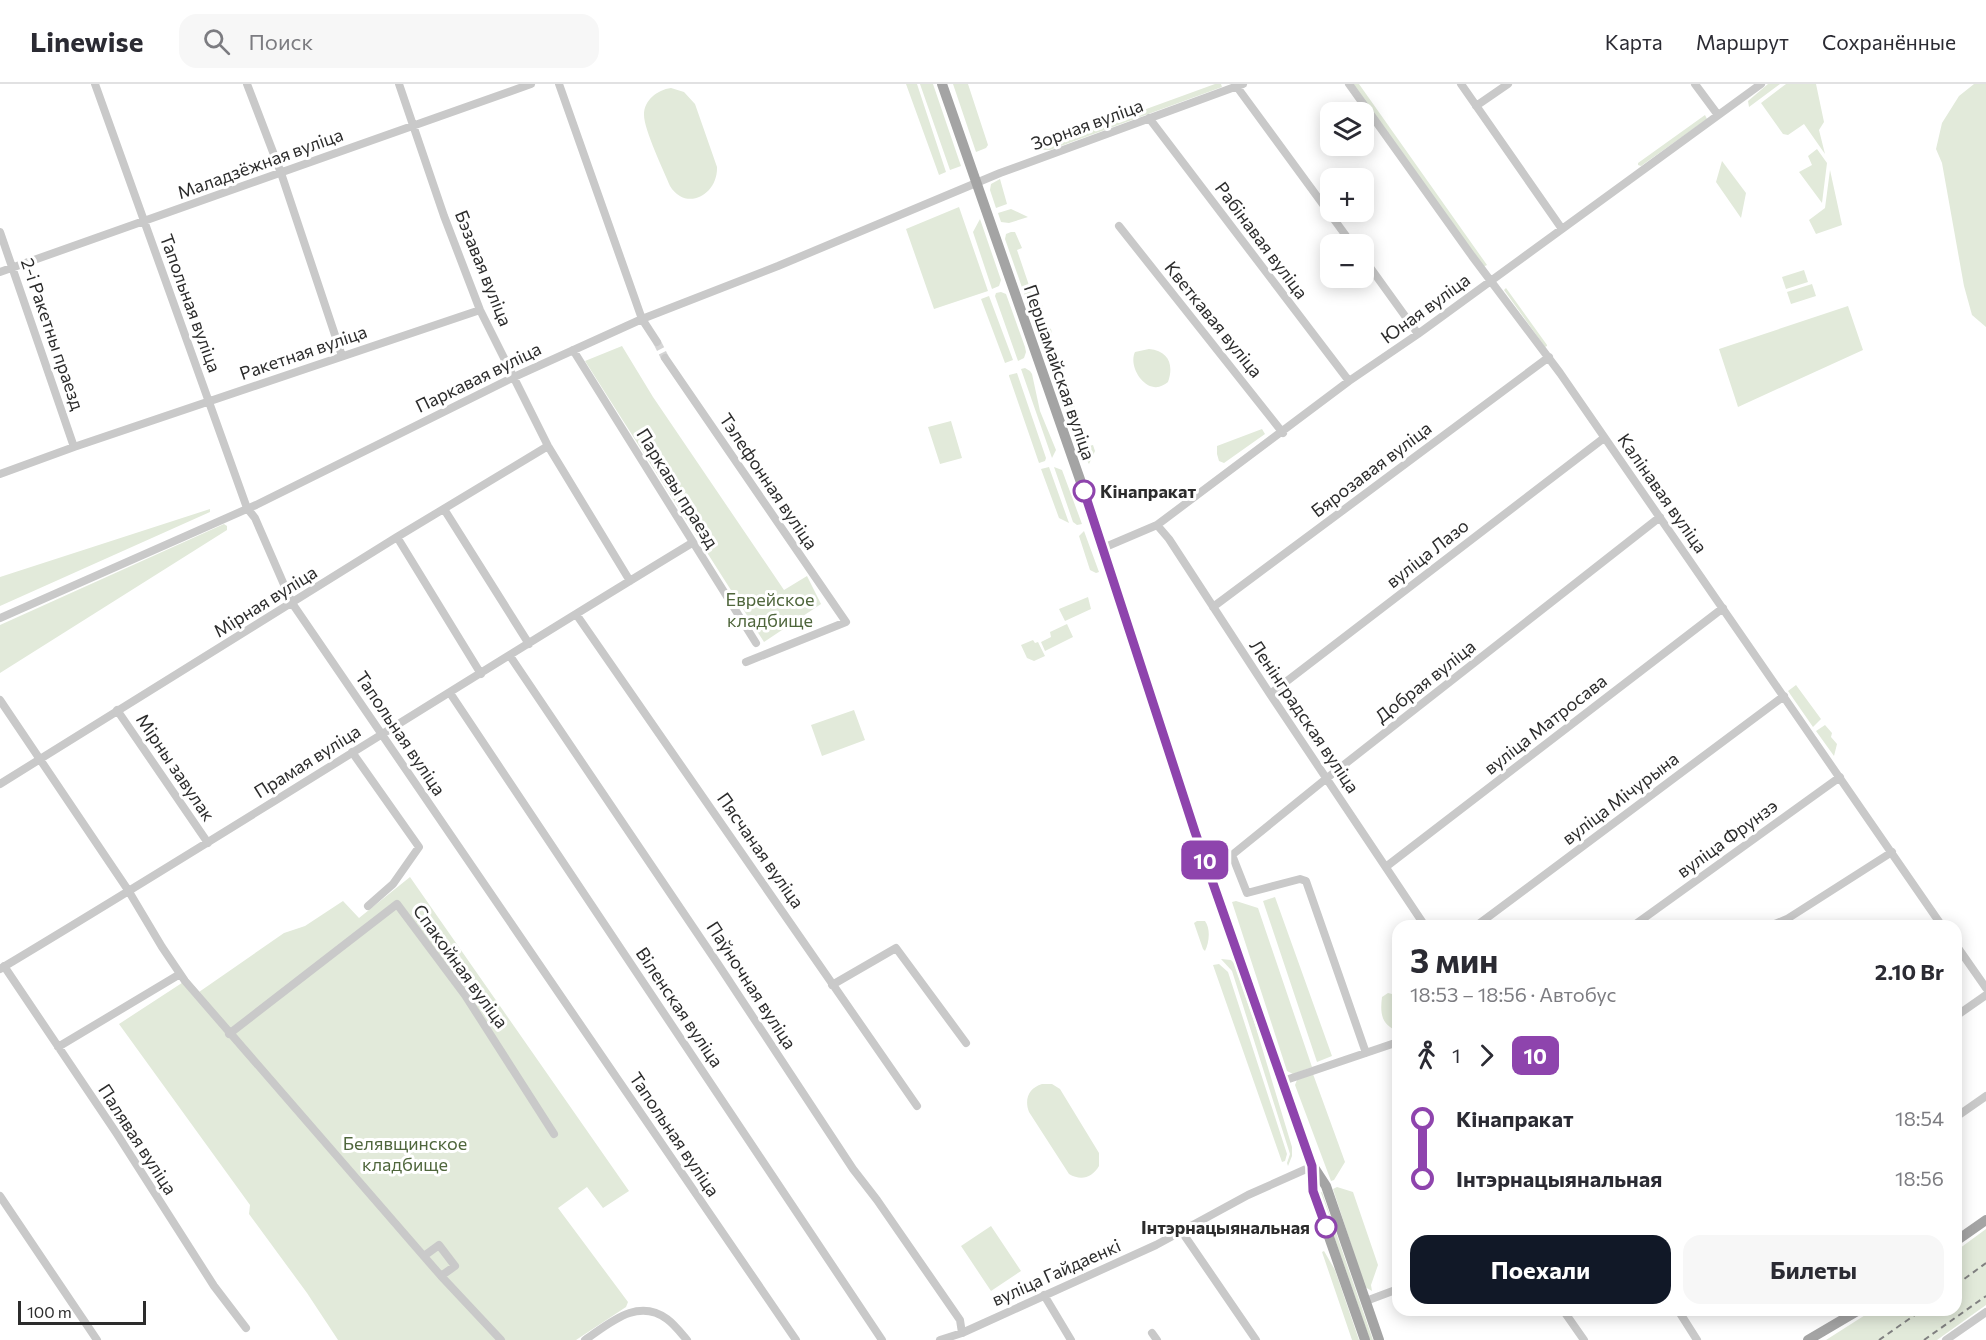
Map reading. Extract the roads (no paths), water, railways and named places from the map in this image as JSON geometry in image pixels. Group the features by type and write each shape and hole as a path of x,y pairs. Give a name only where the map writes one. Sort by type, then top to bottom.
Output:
{"main road":[{"name":"Першамайская вуліца","path":"942,84 1103,548 1208,868 1312,1166 1326,1186 1379,1340"},
{"name":"Першамайская вуліца","path":"1312,1166 1313,1191 1365,1340"},
{"path":"1962,1237 1986,1220"},
{"path":"1808,1340 1848,1316"}],"street":[{"name":"Тапольная вуліца","path":"95,84 247,508 255,518 292,603 796,1340"},
{"path":"247,84 280,173 342,356"},
{"name":"Бэзавая вуліца","path":"399,84 444,216 480,309 548,446 630,581"},
{"name":"Маладзёжная вуліца","path":"0,273 531,84"},
{"path":"559,84 642,319 657,342"},
{"name":"Калінавая вуліца","path":"1349,84 1490,281 1549,357 1938,920"},
{"path":"1461,84 1562,230"},
{"path":"1476,106 1508,84"},
{"path":"1695,84 1718,115"},
{"name":"Юная вуліца","path":"1103,548 1157,525 1349,381 1418,334 1761,84"},
{"path":"1240,85 1346,234"},
{"name":"Зорная вуліца","path":"976,182 1240,85"},
{"name":"Рабінавая вуліца","path":"1149,118 1349,381"},
{"name":"Паркавая вуліца","path":"0,618 247,508 514,377 642,319 778,266 976,182"},
{"name":"Кветкавая вуліца","path":"1119,226 1283,432"},
{"name":"2-і Ракетны праезд","path":"0,232 74,447"},
{"path":"1374,274 1418,334"},
{"name":"Ракетная вуліца","path":"0,474 480,309"},
{"name":"Паркавы праезд","path":"573,350 756,643"},
{"name":"Бярозавая вуліца","path":"1213,607 1549,357"},
{"name":"Тэлефонная вуліца","path":"666,358 846,622 746,662"},
{"name":"вуліца Лазо","path":"1270,694 1604,438"},
{"name":"Мірная вуліца","path":"0,784 397,537 548,446"},
{"path":"444,509 529,644"},
{"name":"Добрая вуліца","path":"1208,868 1232,855 1660,517"},
{"name":"Ленінградская вуліца","path":"1157,525 1169,539 1421,920"},
{"path":"397,537 481,674"},
{"name":"Прамая вуліца","path":"2,968 692,543"},
{"name":"вуліца Матросава","path":"1387,866 1723,608"},
{"name":"Пясчаная вуліца","path":"576,614 917,1106"},
{"name":"Паўночная вуліца","path":"510,656 853,1169 960,1320 962,1333"},
{"name":"Віленская вуліца","path":"450,693 882,1340"},
{"name":"вуліца Мічурына","path":"1484,920 1784,696"},
{"path":"0,700 128,890 180,974 229,1034 441,1276 501,1340"},
{"name":"Мірны завулак","path":"117,710 208,843"},
{"path":"352,752 419,847 393,884 368,906"},
{"name":"вуліца Фрунзэ","path":"1641,920 1839,777"},
{"path":"1785,920 1892,852"},
{"path":"1232,855 1247,893 1300,879 1306,881 1365,1053"},
{"name":"Спакойная вуліца","path":"229,1034 397,904 465,995 554,1134"},
{"path":"832,985 896,948 966,1044"},
{"path":"1962,954 1986,988"},
{"name":"Палявая вуліца","path":"2,968 58,1047 214,1286 246,1328"},
{"path":"58,1047 180,974"},
{"path":"1962,1012 1986,995"},
{"path":"1283,1081 1392,1044"},
{"path":"1962,1113 1986,1096"},
{"name":"вуліца Гайдаенкі","path":"944,1339 962,1333 1156,1245 1248,1195 1312,1166"},
{"path":"0,1196 97,1340"},
{"path":"1182,1232 1256,1340"},
{"path":"424,1256 439,1245 455,1266 441,1276"},
{"path":"1366,1301 1392,1291"},
{"path":"1044,1295 1071,1340"},
{"path":"585,1340 631,1311 657,1313 667,1319 687,1340"},
{"path":"1946,1340 1986,1311"},
{"path":"1567,1316 1584,1340"},
{"path":"1682,1316 1697,1340"}],"tunnel":[{"path":"657,342 665,358"}],"railway":[{"path":"1962,1281 1986,1263"},
{"path":"1962,1313 1986,1296"},
{"path":"1879,1340 1913,1316"},
{"path":"1924,1340 1958,1316"}],"place":[{"name":"Кінапракат","path":"1084,491"},
{"name":"Інтэрнацыянальная","path":"1326,1227"}],"park label":[{"name":"Еврейское кладбище","path":"770,609"},
{"name":"Белявщинское кладбище","path":"405,1153"}]}
